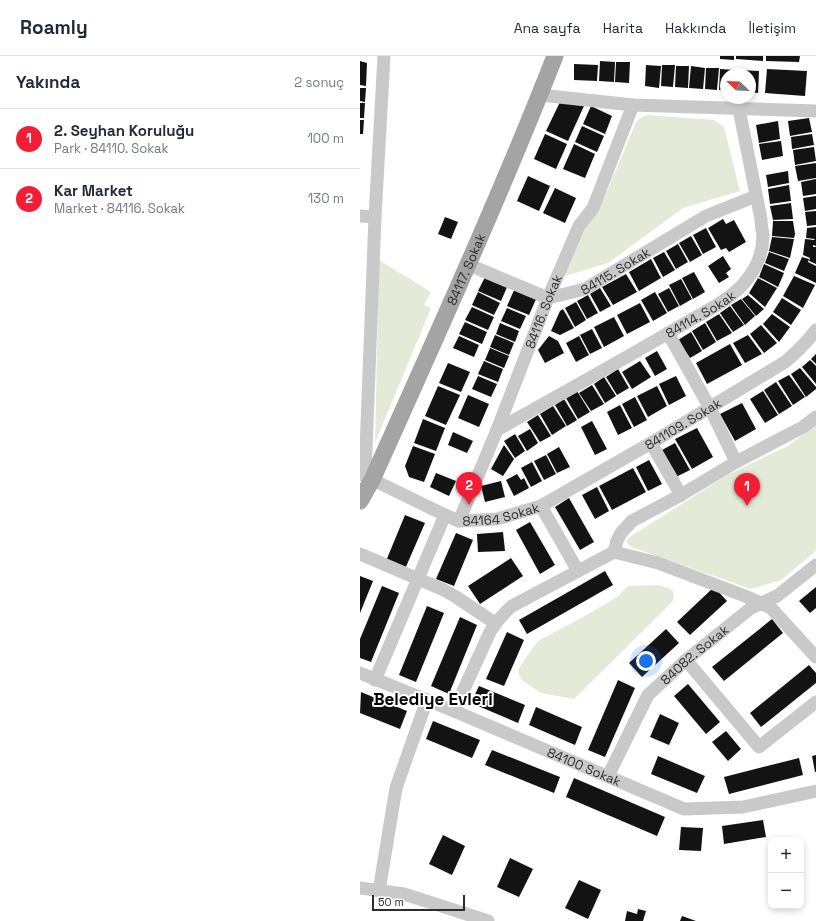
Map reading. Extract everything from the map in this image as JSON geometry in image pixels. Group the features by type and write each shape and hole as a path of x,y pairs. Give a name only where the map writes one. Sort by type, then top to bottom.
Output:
{"main road":[{"name":"84117. Sokak","path":"360,502 365,476 468,265 555,56"}],"street":[{"path":"365,476 375,217 384,56"},
{"path":"540,94 633,105 816,111"},
{"name":"84116. Sokak","path":"459,521 497,430 548,298 579,226 593,208 633,105"},
{"name":"84114. Sokak","path":"497,430 723,301 745,283 754,269 761,253 763,235 739,109"},
{"name":"84115. Sokak","path":"548,298 585,289 706,216 756,196"},
{"path":"360,216 375,217"},
{"path":"468,265 548,298"},
{"name":"841109. Sokak","path":"541,506 651,443 786,362 798,352 816,330"},
{"path":"668,333 710,408 736,462"},
{"path":"614,552 621,533 632,521 681,495 736,462 803,427 816,417"},
{"path":"651,443 681,495"},
{"name":"84164 Sokak","path":"365,476 459,521 497,519 541,506 578,571"},
{"path":"376,680 445,515"},
{"path":"454,711 490,632 495,623 503,614 512,606 614,552 658,563 762,603 771,608 816,657"},
{"path":"360,554 456,596 495,623"},
{"name":"84082. Sokak","path":"608,776 648,695 686,660 751,608 777,596 816,565"},
{"path":"686,660 759,747 816,702"},
{"name":"84100 Sokak","path":"360,673 454,711 684,809 743,807 816,792"},
{"path":"379,891 396,788 427,700"},
{"path":"360,888 404,894 488,921"}],"green space":[{"path":"648,115 714,120 724,127 740,191 683,208 608,263 558,278 608,189 636,122 642,117"},
{"path":"379,260 431,292 424,305 431,308 375,443"},
{"path":"816,424 816,551 781,580 751,589 631,547 626,542 628,538 729,474 788,446"},
{"path":"659,585 673,591 674,597 672,602 574,699 541,693 522,680 518,672 519,668 538,641 617,597 628,586"}],"building":[{"path":"720,56 734,56 734,60 720,59"},
{"path":"736,56 763,56 763,61 736,59"},
{"path":"766,56 800,56 799,62 766,61"},
{"path":"360,61 367,63 366,86 360,85"},
{"path":"600,61 615,62 614,82 599,81"},
{"path":"616,62 630,62 629,83 615,82"},
{"path":"574,64 598,65 597,81 574,80"},
{"path":"646,65 661,66 659,88 645,86"},
{"path":"662,65 675,65 673,87 661,86"},
{"path":"676,66 689,66 688,88 675,87"},
{"path":"691,66 705,68 703,89 689,88"},
{"path":"706,68 719,68 717,90 705,89"},
{"path":"720,69 720,90 719,90"},
{"path":"767,69 807,71 805,96 765,93"},
{"path":"756,71 759,71 758,93 756,93"},
{"path":"360,88 366,88 365,102 360,101"},
{"path":"560,102 584,106 568,141 546,131"},
{"path":"360,103 365,103 364,118 360,118"},
{"path":"591,106 612,116 605,134 583,124"},
{"path":"809,118 812,132 790,136 788,121"},
{"path":"360,120 364,120 363,134 360,134"},
{"path":"778,121 780,139 759,143 756,125"},
{"path":"582,126 604,136 597,152 575,142"},
{"path":"545,134 567,144 556,169 534,159"},
{"path":"812,134 814,145 792,149 791,137"},
{"path":"781,141 783,156 762,160 759,144"},
{"path":"574,144 595,154 585,178 563,169"},
{"path":"814,147 816,161 795,165 793,150"},
{"path":"816,163 816,178 798,181 795,166"},
{"path":"788,171 789,183 768,187 766,175"},
{"path":"528,176 550,186 539,211 517,201"},
{"path":"816,179 816,194 803,196 801,182"},
{"path":"789,185 791,201 770,204 768,189"},
{"path":"555,188 576,198 565,223 543,213"},
{"path":"816,196 816,209 805,211 803,198"},
{"path":"791,203 793,219 773,220 770,206"},
{"path":"816,211 816,225 807,226 805,212"},
{"path":"445,217 458,222 451,239 438,234"},
{"path":"723,219 726,224 734,220 746,242 729,252 726,248 721,250 708,228"},
{"path":"773,221 793,221 795,234 794,238 772,236"},
{"path":"816,227 816,246 813,245 813,247 816,247 816,264 809,261 810,258 803,255 805,239 815,239 806,238 807,228"},
{"path":"706,228 716,247 703,254 693,235"},
{"path":"691,236 702,255 690,262 679,243"},
{"path":"772,237 794,239 790,258 769,251"},
{"path":"678,244 688,262 676,269 666,251"},
{"path":"664,252 675,270 663,277 653,258"},
{"path":"769,252 789,259 784,271 765,263"},
{"path":"723,256 731,269 726,273 729,277 719,283 708,266"},
{"path":"802,257 809,259 808,262 816,266 816,283 795,273"},
{"path":"651,259 661,278 639,291 629,272"},
{"path":"764,264 784,273 778,287 759,277"},
{"path":"694,272 705,292 693,299 682,278"},
{"path":"626,274 637,292 613,305 602,287"},
{"path":"486,275 508,285 501,301 478,291"},
{"path":"794,276 815,285 803,308 783,296"},
{"path":"758,278 777,288 765,307 749,293"},
{"path":"681,279 692,299 680,306 669,285"},
{"path":"515,288 537,297 529,315 507,306"},
{"path":"600,288 611,306 600,312 590,294"},
{"path":"669,288 679,306 668,312 658,294"},
{"path":"478,292 500,303 494,315 472,305"},
{"path":"655,292 667,313 653,321 641,300"},
{"path":"588,295 598,313 587,319 577,301"},
{"path":"748,295 764,309 756,316 742,299"},
{"path":"782,298 801,310 791,325 773,312"},
{"path":"741,299 755,316 745,325 731,305"},
{"path":"576,302 586,320 575,327 565,308"},
{"path":"640,303 650,322 627,334 617,315"},
{"path":"730,306 744,325 733,332 720,313"},
{"path":"472,307 494,317 488,330 465,320"},
{"path":"507,308 526,316 520,329 501,321"},
{"path":"563,309 574,328 560,335 551,331 560,311"},
{"path":"719,314 732,333 717,341 706,322"},
{"path":"772,314 790,327 779,342 763,324"},
{"path":"614,317 624,336 604,347 594,327"},
{"path":"465,322 487,332 482,344 459,334"},
{"path":"500,323 519,331 515,342 496,334"},
{"path":"705,323 716,342 703,350 692,331"},
{"path":"761,325 777,343 764,353 750,334"},
{"path":"592,329 602,348 590,354 580,335"},
{"path":"691,332 702,351 690,358 678,340"},
{"path":"495,335 514,343 509,355 490,347"},
{"path":"748,335 762,354 745,363 733,343"},
{"path":"459,336 479,345 474,357 453,348"},
{"path":"549,336 558,341 564,353 545,363 538,350"},
{"path":"579,336 589,355 576,362 566,343"},
{"path":"730,344 742,365 707,384 696,363"},
{"path":"490,348 509,356 504,368 485,360"},
{"path":"657,351 667,369 655,376 645,358"},
{"path":"816,354 816,364 811,359"},
{"path":"810,360 816,366 816,384 802,367"},
{"path":"484,361 503,369 498,382 478,374"},
{"path":"640,361 651,377 632,389 622,372"},
{"path":"448,363 470,372 461,392 439,383"},
{"path":"800,368 816,387 816,389 806,397 791,374"},
{"path":"618,369 629,388 617,395 606,377"},
{"path":"789,375 805,397 793,405 778,381"},
{"path":"478,376 497,384 491,397 472,389"},
{"path":"676,376 686,396 669,405 659,384"},
{"path":"604,377 616,396 605,403 594,384"},
{"path":"776,382 792,406 779,414 764,390"},
{"path":"592,385 604,404 591,411 579,393"},
{"path":"438,386 460,395 446,425 425,416"},
{"path":"657,386 667,406 648,417 637,396"},
{"path":"577,391 590,412 578,419 566,398"},
{"path":"763,391 778,415 765,423 750,399"},
{"path":"468,395 489,404 479,427 458,418"},
{"path":"635,397 647,420 634,427 622,404"},
{"path":"564,399 577,420 567,426 555,405"},
{"path":"742,403 756,429 735,441 720,414"},
{"path":"620,405 632,428 618,435 607,412"},
{"path":"553,406 566,426 552,435 540,414"},
{"path":"538,415 551,436 540,442 527,422"},
{"path":"423,419 445,428 436,451 414,443"},
{"path":"592,421 607,449 595,455 581,427"},
{"path":"697,428 713,457 692,469 675,439"},
{"path":"530,429 538,443 527,451 518,436"},
{"path":"453,432 473,441 467,453 448,445"},
{"path":"515,434 525,451 515,458 504,441"},
{"path":"675,443 690,470 676,477 662,450"},
{"path":"504,445 514,459 503,476 491,469"},
{"path":"413,446 435,454 424,482 409,477 405,466"},
{"path":"559,447 570,467 557,473 547,454"},
{"path":"546,455 556,474 544,480 534,461"},
{"path":"649,460 662,484 648,491 636,467"},
{"path":"532,462 542,481 531,487 521,468"},
{"path":"633,468 646,492 612,510 599,486"},
{"path":"436,473 456,481 449,496 430,487"},
{"path":"517,474 521,480 524,478 529,488 514,496 506,480"},
{"path":"501,481 505,497 485,502 481,486"},
{"path":"597,487 609,511 595,519 582,495"},
{"path":"569,498 594,542 580,550 555,507"},
{"path":"405,515 425,523 405,569 386,561"},
{"path":"530,522 555,565 540,574 516,530"},
{"path":"503,532 505,551 478,552 477,534"},
{"path":"456,533 473,540 454,586 436,579"},
{"path":"511,558 523,576 480,604 468,586"},
{"path":"605,571 613,585 527,634 519,620"},
{"path":"360,576 373,581 360,613"},
{"path":"382,586 399,593 371,662 360,658 360,639"},
{"path":"714,587 727,601 690,635 677,622"},
{"path":"816,587 816,608 810,613 799,601"},
{"path":"427,606 444,613 416,682 399,675"},
{"path":"460,617 477,625 449,694 431,686"},
{"path":"772,619 783,633 724,681 712,667"},
{"path":"666,629 679,643 642,677 629,663"},
{"path":"507,632 524,640 504,686 486,679"},
{"path":"809,665 816,673 816,683 761,727 750,713"},
{"path":"618,680 635,688 605,757 588,750"},
{"path":"688,684 720,722 706,734 674,696"},
{"path":"479,686 525,705 518,723 471,703"},
{"path":"361,692 407,711 400,729 360,713"},
{"path":"536,707 582,727 575,745 529,725"},
{"path":"660,714 679,723 669,745 650,737"},
{"path":"433,721 480,740 472,758 426,739"},
{"path":"726,731 741,749 728,761 712,742"},
{"path":"492,750 560,777 554,793 485,765"},
{"path":"816,755 816,772 815,772 812,756"},
{"path":"658,756 705,776 697,793 651,774"},
{"path":"799,758 803,775 729,794 724,777"},
{"path":"574,778 665,817 657,836 566,797"},
{"path":"763,820 766,837 724,844 722,826"},
{"path":"681,827 703,828 701,851 679,850"},
{"path":"443,835 465,846 452,875 429,864"},
{"path":"510,858 533,869 519,897 497,887"},
{"path":"579,880 601,890 588,919 565,908"},
{"path":"638,909 646,911 643,921 625,921 627,911 637,914"},
{"path":"682,916 696,921 680,921"}],"place":[{"name":"Kar Market","path":"469,505"},
{"name":"2. Seyhan Koruluğu","path":"747,506"}],"district":[{"name":"Belediye Evleri","path":"433,699"}]}
